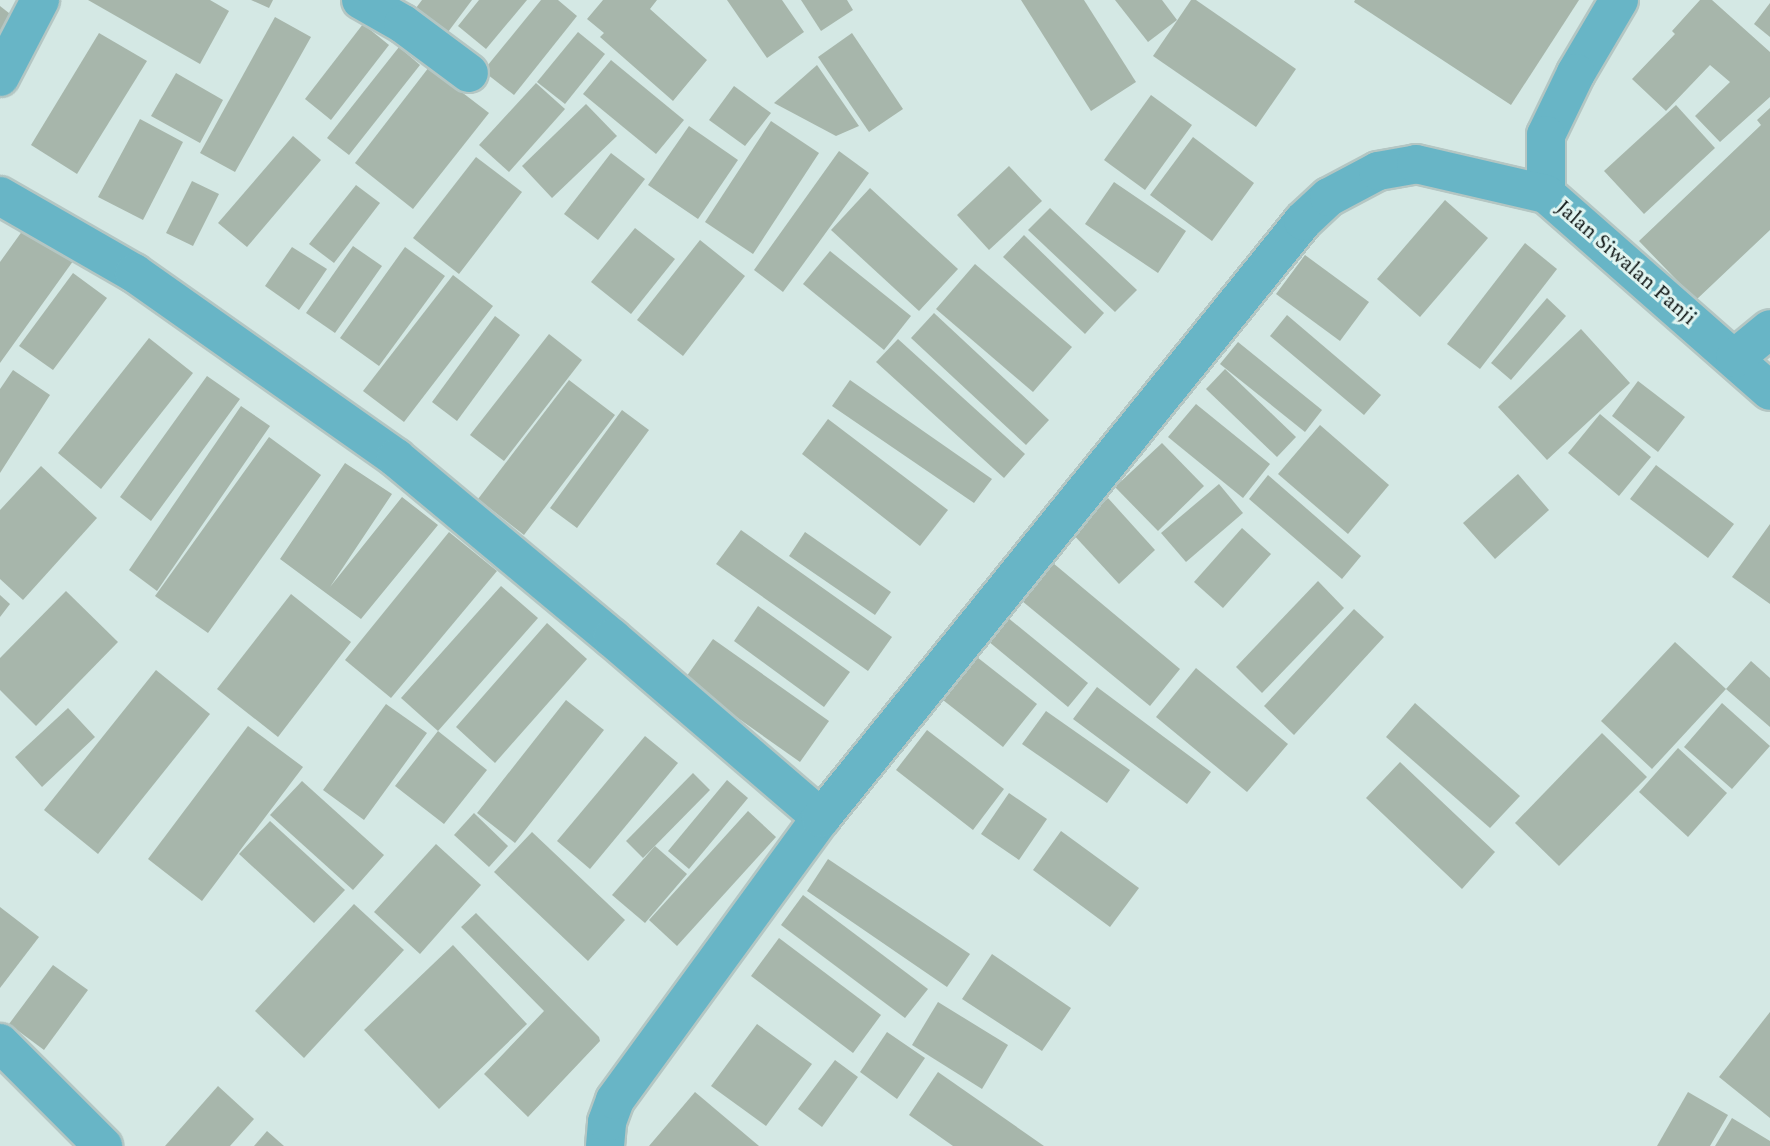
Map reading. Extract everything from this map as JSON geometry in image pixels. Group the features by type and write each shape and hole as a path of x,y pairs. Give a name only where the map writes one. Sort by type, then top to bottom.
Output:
{"street":[{"path":"0,77 40,0"},
{"path":"361,0 403,24 469,73"},
{"name":"Jalan Siwalan Panji","path":"1619,0 1576,73 1546,135 1546,194 1770,391"},
{"path":"605,1146 607,1122 615,1100 821,818 1303,222 1329,197 1378,171 1416,164 1546,194"},
{"path":"0,196 134,273 396,458 612,638 821,818"},
{"path":"1735,358 1770,329"},
{"path":"0,1044 103,1146"}],"building":[{"path":"88,0 210,0 229,11 200,64"},
{"path":"251,0 273,0 269,8"},
{"path":"422,0 472,0 445,36 413,12"},
{"path":"479,0 527,0 486,49 458,26"},
{"path":"541,0 558,0 577,16 514,95 483,71"},
{"path":"603,0 657,0 650,9 707,60 673,101 600,37 604,33 587,19"},
{"path":"727,0 782,0 804,32 767,58"},
{"path":"801,0 847,0 853,10 821,31"},
{"path":"1021,0 1084,0 1136,82 1091,111"},
{"path":"1115,0 1162,0 1177,20 1148,42"},
{"path":"1191,0 1196,0 1296,69 1256,127 1153,56"},
{"path":"1579,0 1511,105 1354,2"},
{"path":"1700,0 1712,0 1770,52 1770,97 1720,142 1695,116 1730,82 1710,65 1666,111 1632,79 1675,34 1672,31"},
{"path":"1770,3 1770,37 1754,24"},
{"path":"0,6 14,17 0,34"},
{"path":"275,17 311,37 235,172 200,153"},
{"path":"363,24 389,45 331,120 305,99"},
{"path":"578,32 605,54 565,104 537,82"},
{"path":"99,33 147,61 77,174 31,145"},
{"path":"852,33 903,109 869,132 818,57"},
{"path":"399,47 420,65 349,155 327,138"},
{"path":"611,60 684,120 656,154 583,94"},
{"path":"817,65 859,126 836,136 774,103"},
{"path":"429,67 489,113 413,209 355,163"},
{"path":"176,73 223,100 200,143 151,116"},
{"path":"536,83 565,109 509,172 479,145"},
{"path":"734,86 771,113 745,146 709,120"},
{"path":"1151,95 1192,125 1145,190 1104,160"},
{"path":"586,104 617,136 552,198 522,166"},
{"path":"1676,105 1715,148 1644,214 1604,171"},
{"path":"1770,108 1770,230 1696,300 1639,241 1761,125 1757,120"},
{"path":"140,119 183,142 143,220 98,197"},
{"path":"771,121 819,153 753,254 705,222"},
{"path":"689,126 738,160 698,219 648,185"},
{"path":"293,136 321,160 247,247 218,223"},
{"path":"1193,137 1254,183 1212,241 1150,195"},
{"path":"839,151 869,173 783,292 754,270"},
{"path":"611,153 645,179 598,240 564,214"},
{"path":"476,157 522,192 459,274 413,238"},
{"path":"1009,166 1042,201 989,250 957,215"},
{"path":"192,181 219,194 193,246 166,233"},
{"path":"1114,182 1186,231 1158,273 1085,224"},
{"path":"356,185 380,203 334,263 309,244"},
{"path":"870,188 958,269 919,311 831,230"},
{"path":"1445,200 1488,238 1420,317 1377,279"},
{"path":"1050,208 1137,290 1115,312 1028,230"},
{"path":"28,223 76,257 0,363 0,262"},
{"path":"635,228 675,259 631,314 591,282"},
{"path":"1024,235 1104,313 1085,334 1003,257"},
{"path":"700,240 745,276 683,356 637,320"},
{"path":"1525,243 1557,269 1480,369 1447,344"},
{"path":"353,246 382,266 335,333 306,313"},
{"path":"292,247 327,269 299,310 265,286"},
{"path":"405,247 445,276 379,366 340,338"},
{"path":"830,251 911,316 884,350 803,284"},
{"path":"1305,255 1369,302 1340,341 1276,294"},
{"path":"975,264 1072,347 1033,392 936,309"},
{"path":"73,273 107,298 53,370 19,346"},
{"path":"453,275 493,306 404,422 363,391"},
{"path":"1547,298 1566,316 1511,380 1491,363"},
{"path":"934,313 1049,420 1026,445 911,338"},
{"path":"1287,315 1381,395 1364,415 1270,336"},
{"path":"495,316 520,335 457,421 432,402"},
{"path":"1581,329 1630,383 1547,460 1498,407"},
{"path":"549,334 582,360 504,461 470,435"},
{"path":"149,338 193,373 101,489 58,453"},
{"path":"898,339 1025,454 1004,478 876,362"},
{"path":"1238,342 1322,410 1305,432 1220,364"},
{"path":"1225,369 1296,437 1277,457 1206,389"},
{"path":"13,370 50,395 0,473 0,389"},
{"path":"207,376 240,399 151,521 120,497"},
{"path":"569,380 615,415 524,535 478,499"},
{"path":"850,380 992,479 974,503 832,406"},
{"path":"1638,381 1685,417 1658,452 1612,416"},
{"path":"1196,404 1270,464 1243,498 1168,437"},
{"path":"241,406 270,426 157,591 129,570"},
{"path":"622,410 649,430 577,528 550,508"},
{"path":"1600,414 1651,457 1619,496 1568,453"},
{"path":"828,419 948,510 920,546 802,454"},
{"path":"1320,425 1389,485 1348,534 1278,474"},
{"path":"269,437 321,475 208,633 155,596"},
{"path":"1162,443 1204,486 1158,531 1115,487"},
{"path":"345,463 392,494 330,587 402,497 438,525 361,619 280,559"},
{"path":"1656,465 1734,524 1708,558 1630,499"},
{"path":"41,466 97,518 23,600 0,579 0,510"},
{"path":"1518,474 1549,510 1495,559 1463,523"},
{"path":"1268,475 1361,556 1342,579 1249,499"},
{"path":"1219,484 1243,513 1186,562 1161,533"},
{"path":"1108,498 1155,550 1119,584 1071,532"},
{"path":"1770,524 1770,604 1732,577"},
{"path":"1242,528 1271,554 1223,608 1194,582"},
{"path":"741,530 892,637 868,671 716,564"},
{"path":"449,532 497,571 391,698 345,660"},
{"path":"805,532 891,592 875,615 789,556"},
{"path":"1053,563 1180,669 1150,706 1022,601"},
{"path":"1318,581 1344,608 1262,693 1236,667"},
{"path":"501,586 538,618 438,731 401,698"},
{"path":"66,591 118,642 36,726 0,690 0,658"},
{"path":"291,594 351,642 278,737 217,689"},
{"path":"0,595 10,604 0,617"},
{"path":"758,606 850,672 824,707 734,641"},
{"path":"1354,609 1384,637 1294,735 1264,706"},
{"path":"1007,617 1088,683 1068,707 988,641"},
{"path":"547,623 587,659 495,763 456,727"},
{"path":"713,639 829,721 800,762 684,680"},
{"path":"1675,642 1726,689 1652,769 1601,721"},
{"path":"968,650 1037,704 1003,747 934,693"},
{"path":"1751,661 1770,678 1770,727 1726,689"},
{"path":"1196,668 1288,744 1247,792 1156,717"},
{"path":"156,670 210,714 98,854 44,810"},
{"path":"1097,687 1211,772 1187,804 1073,719"},
{"path":"566,700 604,730 515,843 477,813"},
{"path":"1415,703 1520,796 1490,828 1386,737"},
{"path":"1722,703 1770,746 1732,789 1684,747"},
{"path":"386,704 427,733 364,820 323,790"},
{"path":"68,708 95,737 42,787 15,757"},
{"path":"1046,711 1130,770 1107,803 1022,744"},
{"path":"248,726 303,767 202,901 148,859"},
{"path":"927,730 1004,789 973,830 896,770"},
{"path":"438,731 487,770 444,824 395,786"},
{"path":"1602,733 1647,777 1559,866 1515,823"},
{"path":"645,736 678,763 590,869 557,841"},
{"path":"1678,748 1727,793 1688,837 1639,792"},
{"path":"1400,762 1495,852 1462,889 1366,798"},
{"path":"693,773 710,790 643,858 626,841"},
{"path":"727,780 748,798 689,869 668,851"},
{"path":"302,781 384,855 353,890 270,815"},
{"path":"1009,793 1047,819 1019,860 981,834"},
{"path":"748,811 776,837 677,946 649,920"},
{"path":"474,813 508,846 489,867 454,835"},
{"path":"270,821 345,890 314,923 239,854"},
{"path":"1061,831 1139,888 1110,927 1033,870"},
{"path":"532,832 625,920 588,961 494,872"},
{"path":"436,844 481,885 420,954 374,912"},
{"path":"655,846 687,874 645,923 612,895"},
{"path":"828,859 970,954 947,987 807,891"},
{"path":"803,895 928,989 905,1018 781,925"},
{"path":"354,904 404,950 304,1058 255,1011"},
{"path":"0,907 39,937 0,988"},
{"path":"476,913 599,1037 600,1041 528,1117 484,1074 544,1011 461,927"},
{"path":"779,938 881,1015 853,1053 751,976"},
{"path":"453,945 527,1024 439,1109 364,1030"},
{"path":"992,954 1071,1008 1042,1051 962,999"},
{"path":"53,965 88,990 44,1050 9,1024"},
{"path":"938,1002 1008,1045 982,1089 912,1045"},
{"path":"1770,1012 1770,1118 1719,1077"},
{"path":"757,1024 812,1064 766,1126 711,1086"},
{"path":"887,1032 925,1058 897,1099 860,1072"},
{"path":"835,1060 858,1077 822,1127 798,1109"},
{"path":"938,1072 1044,1146 953,1146 909,1115"},
{"path":"218,1086 254,1119 230,1146 165,1146"},
{"path":"695,1092 759,1146 649,1146"},
{"path":"1688,1092 1728,1115 1710,1146 1657,1146"},
{"path":"1732,1118 1770,1141 1770,1146 1715,1146"},
{"path":"267,1131 284,1146 254,1146"}]}
